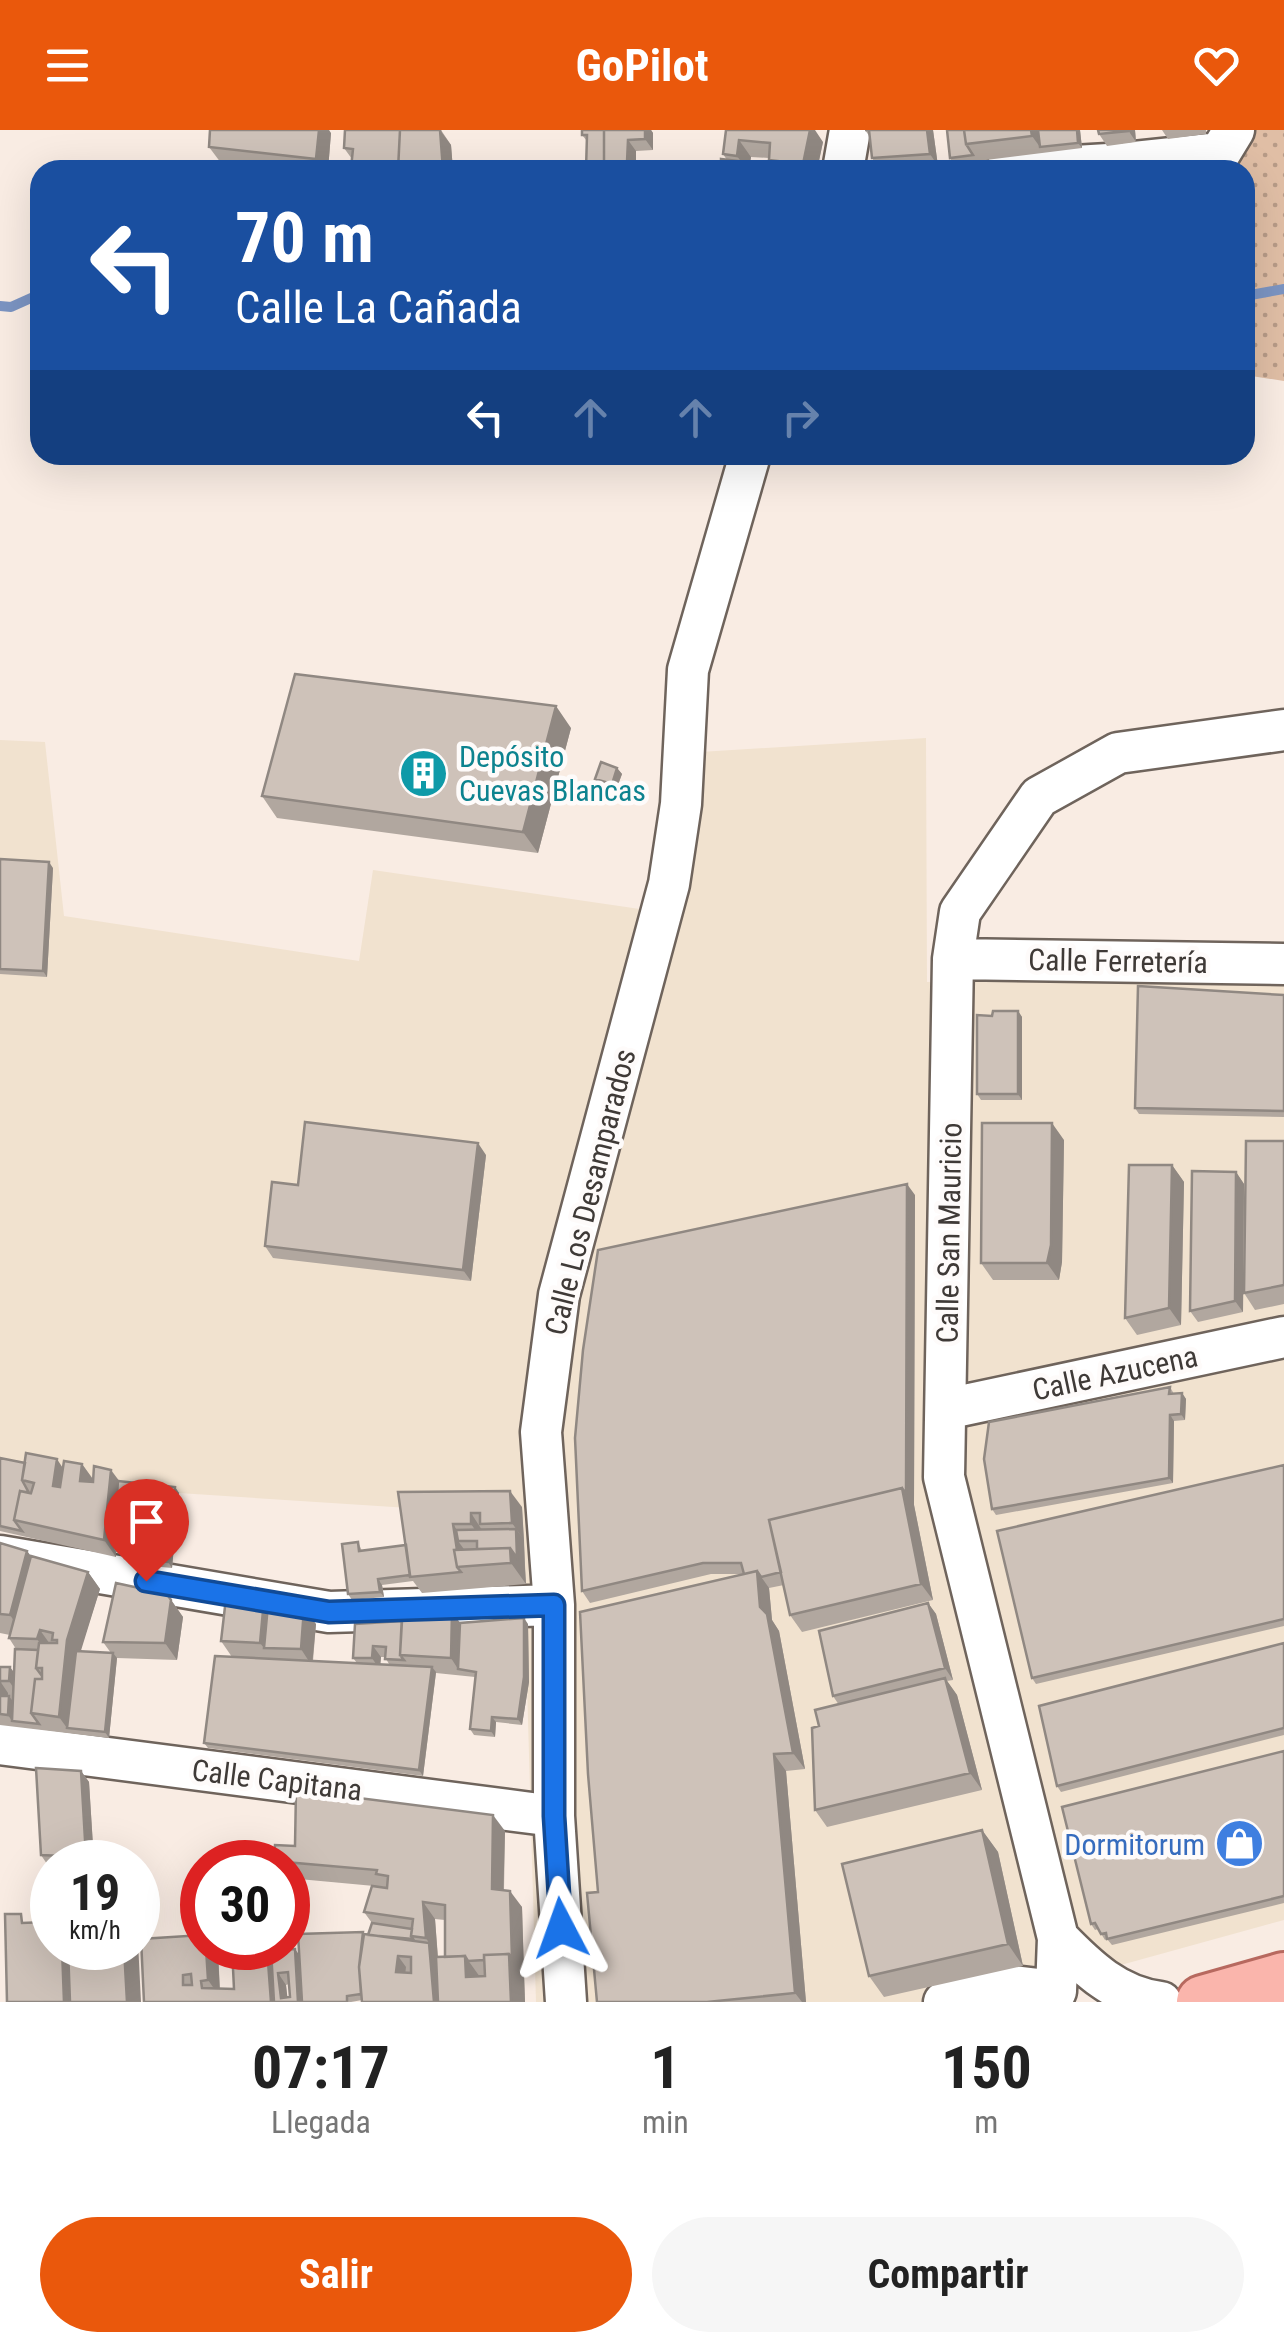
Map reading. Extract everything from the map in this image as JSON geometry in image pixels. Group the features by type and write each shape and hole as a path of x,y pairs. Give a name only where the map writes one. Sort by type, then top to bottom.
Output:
{"main road":[{"path":"1202,2002 1284,1979"}],"street":[{"path":"845,160 850,130"},
{"path":"1143,160 1227,141"},
{"name":"Calle Los Desamparados","path":"566,2002 554,1816 554,1605 541,1432 559,1295 668,884 681,804 688,670 747,465"},
{"name":"Calle San Mauricio","path":"1053,1996 1058,1938 944,1478 953,958 960,912 1039,797 1118,754 1284,730"},
{"name":"Calle Ferretería","path":"953,958 1284,964"},
{"name":"Calle Azucena","path":"946,1408 1284,1337"},
{"path":"0,1556 329,1612 554,1605"},
{"name":"Calle Capitana","path":"0,1744 554,1816"},
{"path":"1058,1938 1108,1983 1141,2000 1161,2002"},
{"path":"944,2002 1012,1986 1053,1996"}],"shaded area":[{"path":"1210,130 1284,130 1284,381 1255,377 1255,160 1209,160"},
{"path":"926,738 927,982 1284,966 1284,1920 987,2002 536,2002 522,1508 409,1508 179,1493 0,1463 0,740 45,742 64,916 359,961 373,870 674,914 700,752"}],"building":[{"path":"210,130 319,130 316,159 209,147"},
{"path":"345,130 400,130 398,160 352,160 353,149 344,148"},
{"path":"400,130 440,130 442,160 398,160"},
{"path":"582,130 604,130 604,160 586,160 587,135 582,135"},
{"path":"604,130 645,130 645,139 628,140 627,160 604,160"},
{"path":"726,130 810,130 804,160 769,160 770,143 739,140 737,156 723,154"},
{"path":"869,130 927,130 930,154 872,158"},
{"path":"947,130 964,130 973,155 950,158"},
{"path":"964,130 1031,130 1032,136 966,144"},
{"path":"1038,130 1077,130 1078,143 1040,147"},
{"path":"1098,130 1128,130 1128,131 1099,134"},
{"name":"Depósito Cuevas Blancas","path":"295,674 556,706 523,832 262,796"},
{"path":"601,762 617,768 612,784 595,779"},
{"path":"0,859 49,862 43,971 0,969"},
{"path":"1138,986 1284,995 1284,1111 1135,1108"},
{"path":"993,1011 1018,1011 1018,1094 977,1094 977,1015 992,1016"},
{"path":"305,1122 478,1143 463,1270 265,1246 272,1182 298,1185"},
{"path":"982,1123 1052,1123 1051,1245 1047,1263 981,1263"},
{"path":"1246,1141 1284,1141 1284,1285 1244,1293"},
{"path":"1129,1165 1172,1165 1169,1308 1125,1318"},
{"path":"1192,1171 1236,1172 1235,1301 1190,1311"},
{"path":"907,1184 906,1494 902,1488 769,1520 781,1572 761,1577 757,1571 744,1574 741,1563 703,1563 582,1591 575,1438 598,1250"},
{"path":"1170,1387 1169,1394 1182,1393 1181,1414 1170,1415 1169,1478 992,1509 984,1459 989,1422"},
{"path":"26,1453 57,1459 53,1486 60,1487 64,1461 82,1464 80,1481 93,1482 94,1466 111,1470 104,1540 14,1520 20,1491 31,1493 34,1483 22,1480"},
{"path":"0,1458 25,1463 22,1480 29,1493 20,1491 14,1520 22,1531 0,1526"},
{"path":"1284,1465 1284,1619 1032,1678 997,1531"},
{"path":"118,1481 175,1487 168,1562 125,1558 126,1548 113,1547"},
{"path":"902,1488 921,1584 790,1615 769,1520"},
{"path":"510,1491 512,1523 480,1524 480,1513 471,1513 471,1524 453,1524 454,1550 461,1572 410,1577 398,1492"},
{"path":"516,1529 517,1558 510,1548 477,1549 477,1541 458,1541 456,1530"},
{"path":"358,1542 359,1551 406,1545 410,1575 378,1579 380,1592 348,1594 342,1544"},
{"path":"0,1543 27,1551 10,1615 0,1614"},
{"path":"510,1548 511,1563 457,1567 454,1550"},
{"path":"31,1556 88,1572 67,1640 59,1717 31,1713 35,1679 42,1679 42,1668 36,1668 39,1643 57,1643 52,1640 53,1633 40,1630 37,1639 9,1638"},
{"path":"757,1571 760,1607 767,1614 793,1753 774,1754 795,1993 707,2002 597,2002 587,1893 598,1892 580,1612"},
{"path":"116,1583 167,1594 171,1600 165,1643 103,1642"},
{"path":"226,1598 264,1600 260,1643 221,1641"},
{"path":"928,1603 945,1668 833,1696 819,1631"},
{"path":"268,1605 304,1608 301,1649 264,1648"},
{"path":"452,1612 451,1658 400,1655 402,1615"},
{"path":"524,1618 524,1677 518,1719 492,1717 491,1731 470,1729 476,1672 458,1669 460,1623"},
{"path":"402,1621 400,1655 404,1660 385,1659 386,1647 373,1646 372,1658 353,1658 355,1624"},
{"path":"1284,1643 1284,1728 1057,1786 1039,1706"},
{"path":"15,1649 38,1650 36,1668 42,1679 35,1679 31,1713 39,1724 12,1721"},
{"path":"76,1651 113,1653 105,1732 67,1728"},
{"path":"215,1656 432,1667 419,1770 204,1743"},
{"path":"0,1667 10,1667 9,1681 0,1681"},
{"path":"945,1678 970,1773 815,1810 812,1728 819,1726 815,1710"},
{"path":"0,1696 9,1696 8,1715 0,1714"},
{"path":"1284,1751 1284,1896 1107,1939 1106,1933 1101,1934 1095,1923 1091,1924 1062,1807"},
{"path":"36,1768 81,1771 85,1840 40,1840"},
{"path":"296,1790 493,1815 492,1889 510,1891 512,1959 509,1954 484,1955 484,1960 468,1961 465,1956 445,1957 445,1905 423,1902 426,1938 411,1936 413,1919 364,1912 372,1886 387,1888 388,1876 376,1874 377,1870 310,1864 310,1840 295,1840"},
{"path":"982,1830 1008,1944 869,1976 842,1864"},
{"path":"5,1914 21,1914 22,1923 30,1923 30,1970 63,1970 64,2002 7,2002"},
{"path":"372,1923 412,1929 413,1939 368,1935"},
{"path":"363,1932 361,1994 347,1996 347,2002 302,2002 300,1970 310,1970 310,1934"},
{"path":"364,1934 429,1943 434,2002 362,2002 359,1967","holes":["398,1956 411,1957 411,1973 396,1972"]},
{"path":"180,1936 180,1970 207,1970 208,1980 201,1981 202,1988 234,1989 233,1970 269,1970 271,2002 144,2002 142,1970 160,1970 160,1938","holes":["191,1974 192,1985 183,1985 183,1975"]},
{"path":"509,1954 511,2002 438,2002 436,1957 465,1956 466,1977 485,1976 484,1955"},
{"path":"69,1970 125,1970 127,2002 70,2002"},
{"path":"272,1970 296,1970 298,2002 274,2002","holes":["288,1972 290,1997 281,1998 278,1973"]}],"waterway":[{"path":"1255,294 1284,289"},
{"path":"0,306 11,307 30,298"}],"place":[{"name":"Depósito Cuevas Blancas","path":"424,773"},
{"name":"Dormitorum","path":"1240,1844"}],"route":[{"path":"146,1581 329,1612 554,1605 554,1816 561,1928"}]}
